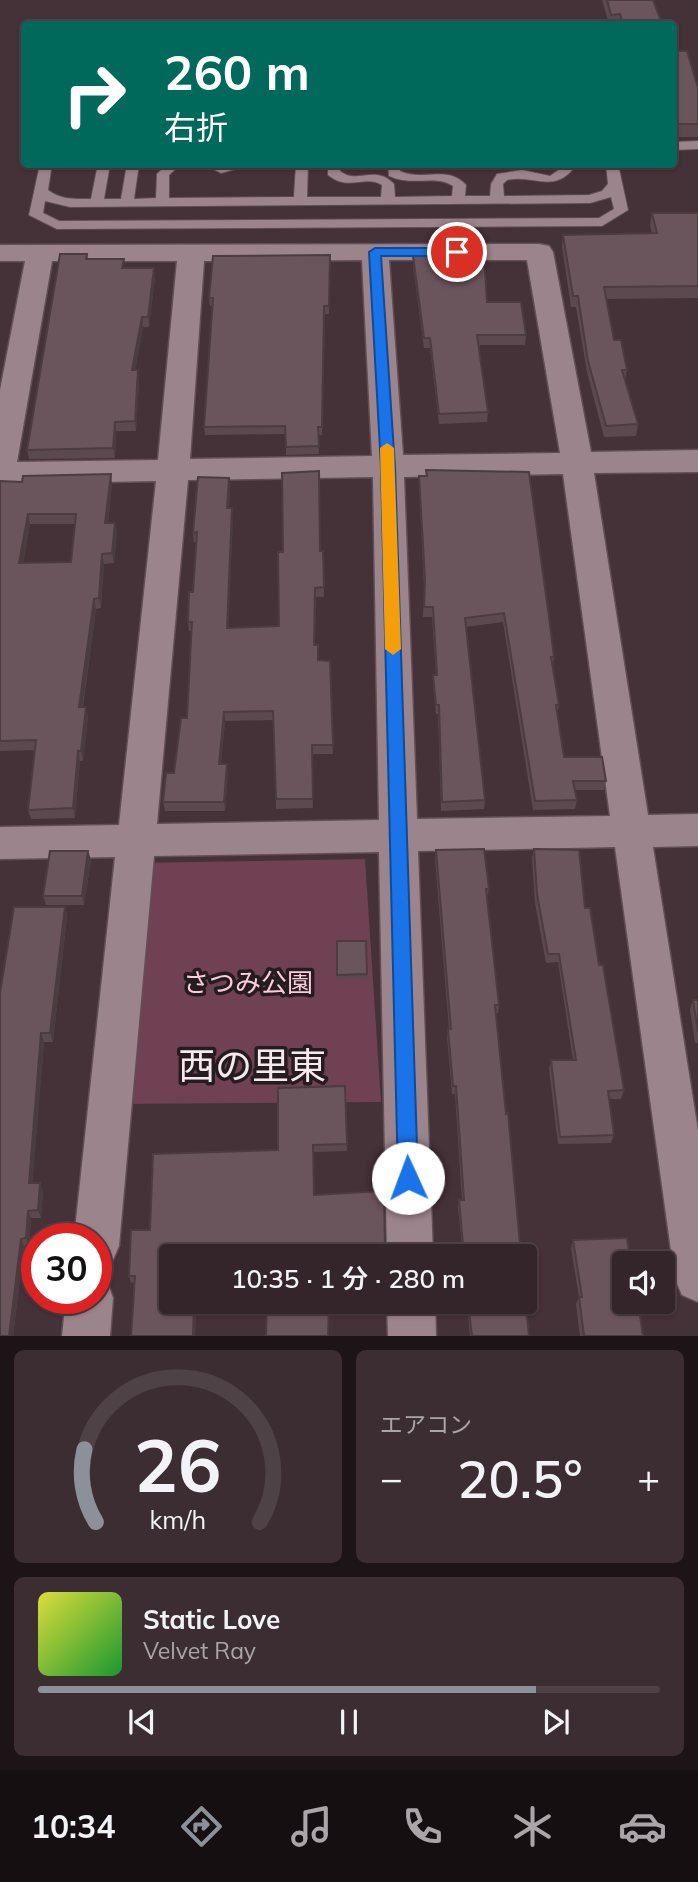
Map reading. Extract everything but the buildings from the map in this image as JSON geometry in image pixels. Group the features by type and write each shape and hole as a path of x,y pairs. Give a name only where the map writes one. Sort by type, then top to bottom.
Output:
{"street":[{"path":"98,1223 173,471 191,252"},
{"path":"375,252 388,467 410,1244"},
{"path":"0,253 539,252 578,463 698,1279"},
{"path":"40,253 0,472 698,461"},
{"path":"0,843 698,830"},
{"path":"86,1336 88,1314"},
{"path":"411,1314 412,1336"}],"lane":[{"path":"677,146 698,145"},
{"path":"45,168 36,215 57,225 602,222 621,209 613,168"},
{"path":"97,202 103,168"},
{"path":"127,202 132,168"},
{"path":"162,202 163,174 171,168"},
{"path":"300,201 302,168"},
{"path":"334,168 333,172 349,182 372,176 382,178 388,184 388,201"},
{"path":"394,168 394,173 403,179 423,180 442,174 454,179 460,185 458,200"},
{"path":"497,200 498,184 502,177 525,174 547,181 558,178 566,168"},
{"path":"41,191 50,198 70,203 590,199 607,194 615,184"}],"green space":[{"name":"さつみ公園","path":"365,859 381,1102 112,1104 134,863"}],"slow traffic":[{"path":"387,448 393,649"}],"district":[{"name":"西の里東","path":"252,1065"}],"route":[{"path":"408,1178 388,467 375,252 457,252"}]}
